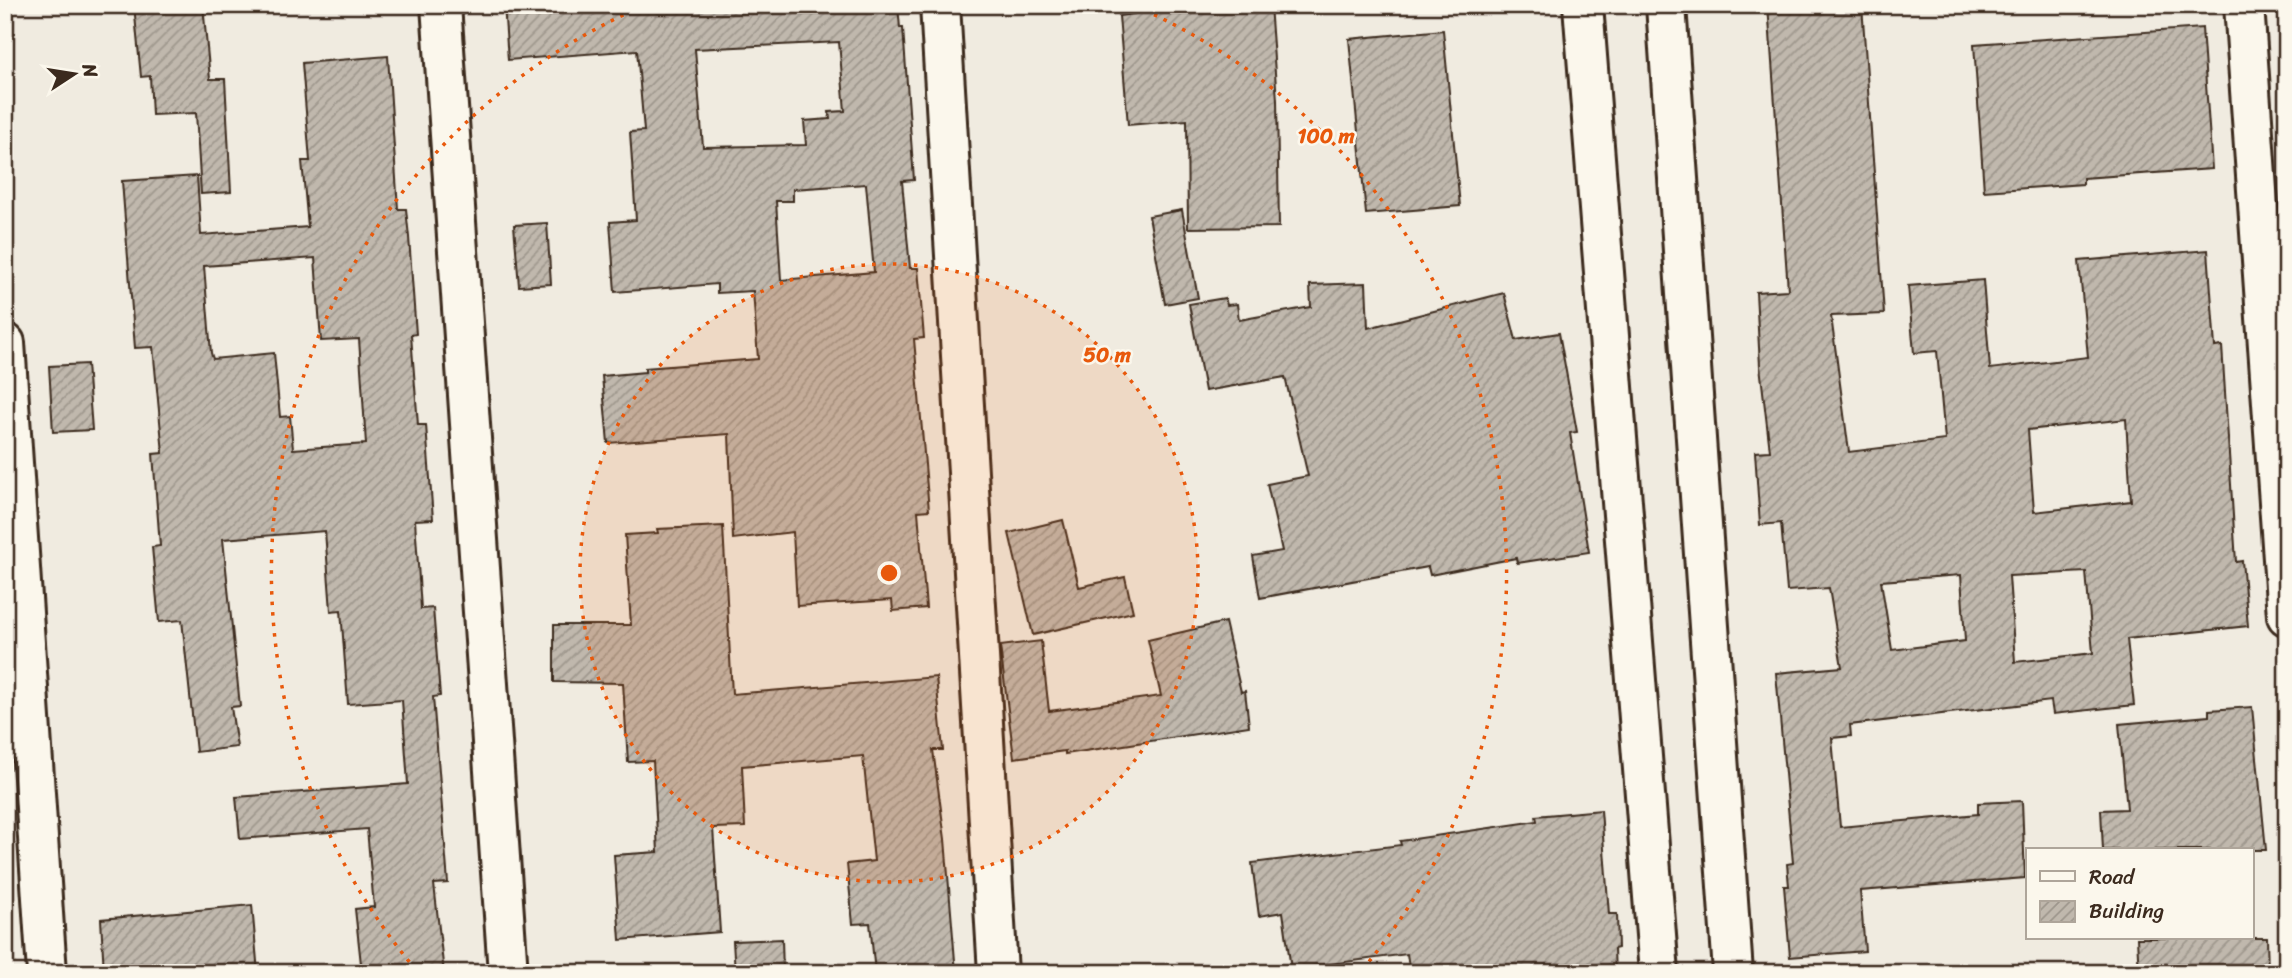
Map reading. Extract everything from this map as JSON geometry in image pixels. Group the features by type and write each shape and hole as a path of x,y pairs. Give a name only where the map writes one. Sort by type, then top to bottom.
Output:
{"street":[{"path":"441,5 508,973"},
{"path":"940,5 998,973"},
{"path":"1583,5 1659,973"},
{"path":"1666,5 1733,973"},
{"path":"2244,5 2287,616"},
{"path":"5,343 47,973"}],"building":[{"path":"134,5 203,5 210,79 225,79 231,192 201,194 196,113 152,115 150,76 141,77"},
{"path":"504,5 898,5 900,28 903,28 914,180 902,181 910,268 918,268 924,338 914,339 929,510 918,511 926,608 893,611 892,600 797,606 793,532 733,539 729,434 608,443 602,376 645,372 645,368 758,359 753,291 717,293 717,284 615,292 610,222 636,220 630,132 644,131 637,50 508,60","holes":["839,42 845,111 829,112 830,119 804,121 806,145 703,147 695,49","866,184 874,272 781,280 776,201 793,201 793,189"]},
{"path":"1133,5 1270,5 1277,100 1279,227 1188,228 1187,120 1128,125 1119,16 1134,14"},
{"path":"1768,5 1862,5 1884,314 1831,316 1849,452 1945,440 1937,351 1914,353 1908,286 1983,280 1990,369 2088,357 2079,261 2208,250 2215,347 2222,346 2236,562 2242,561 2248,626 2127,639 2134,705 2053,714 2051,701 1850,725 1851,736 1832,738 1840,827 1978,814 1978,803 2022,801 2025,878 1860,891 1865,951 1790,957 1784,886 1789,886 1787,864 1793,863 1776,673 1842,667 1829,588 1787,591 1781,523 1760,525 1755,452 1770,451 1760,366 1756,292 1788,290","holes":["2126,419 2131,501 2034,512 2028,430","2086,572 2093,653 2015,662 2009,576","1961,575 1965,641 1892,650 1881,581"]},
{"path":"2202,28 2212,169 2083,178 2083,184 1984,191 1974,44"},
{"path":"1443,30 1460,206 1366,214 1349,39"},
{"path":"388,56 398,209 406,209 409,237 416,334 411,335 418,425 426,425 433,519 415,520 421,609 433,608 440,696 433,697 448,883 434,884 444,973 362,973 355,909 374,907 367,829 240,839 236,797 408,784 402,700 348,704 341,610 331,611 325,531 223,539 240,706 231,707 237,747 196,752 182,620 159,622 152,547 160,546 153,454 163,453 153,347 135,348 122,181 197,176 201,235 308,227 302,161 310,161 302,63","holes":["315,258 321,341 359,339 366,444 293,449 290,416 280,417 274,353 213,359 204,266"]},
{"path":"1182,210 1198,298 1165,304 1149,216"},
{"path":"547,223 551,284 519,286 514,225"},
{"path":"1366,283 1368,328 1504,293 1516,340 1559,333 1577,432 1570,433 1589,552 1517,563 1516,558 1430,575 1428,567 1260,598 1253,556 1282,551 1267,484 1308,476 1285,377 1205,391 1189,304 1225,298 1227,305 1237,304 1239,320 1311,307 1310,285"},
{"path":"87,364 92,430 53,432 49,366"},
{"path":"1063,520 1079,587 1125,577 1133,612 1033,635 1009,533"},
{"path":"723,526 732,694 936,677 943,750 933,750 945,839 956,973 875,973 870,923 853,924 847,864 874,861 863,756 742,766 745,827 713,828 720,932 620,940 614,855 658,852 653,761 628,762 623,683 554,682 554,625 631,625 625,535 658,533 657,529"},
{"path":"1225,622 1241,692 1245,691 1249,726 1065,754 1065,751 1014,758 1000,646 1041,641 1049,711 1161,696 1148,640"},
{"path":"2252,707 2266,850 2103,848 2101,810 2127,809 2119,724 2209,716 2209,710"},
{"path":"1601,810 1609,914 1617,914 1618,948 1614,949 1615,973 1410,973 1407,954 1291,969 1283,912 1259,916 1252,863 1401,845 1400,841 1537,821 1536,816"},
{"path":"252,905 258,973 104,973 101,919"},
{"path":"2267,938 2268,973 2139,973 2137,940"},
{"path":"782,939 783,973 735,973 733,941"}]}
